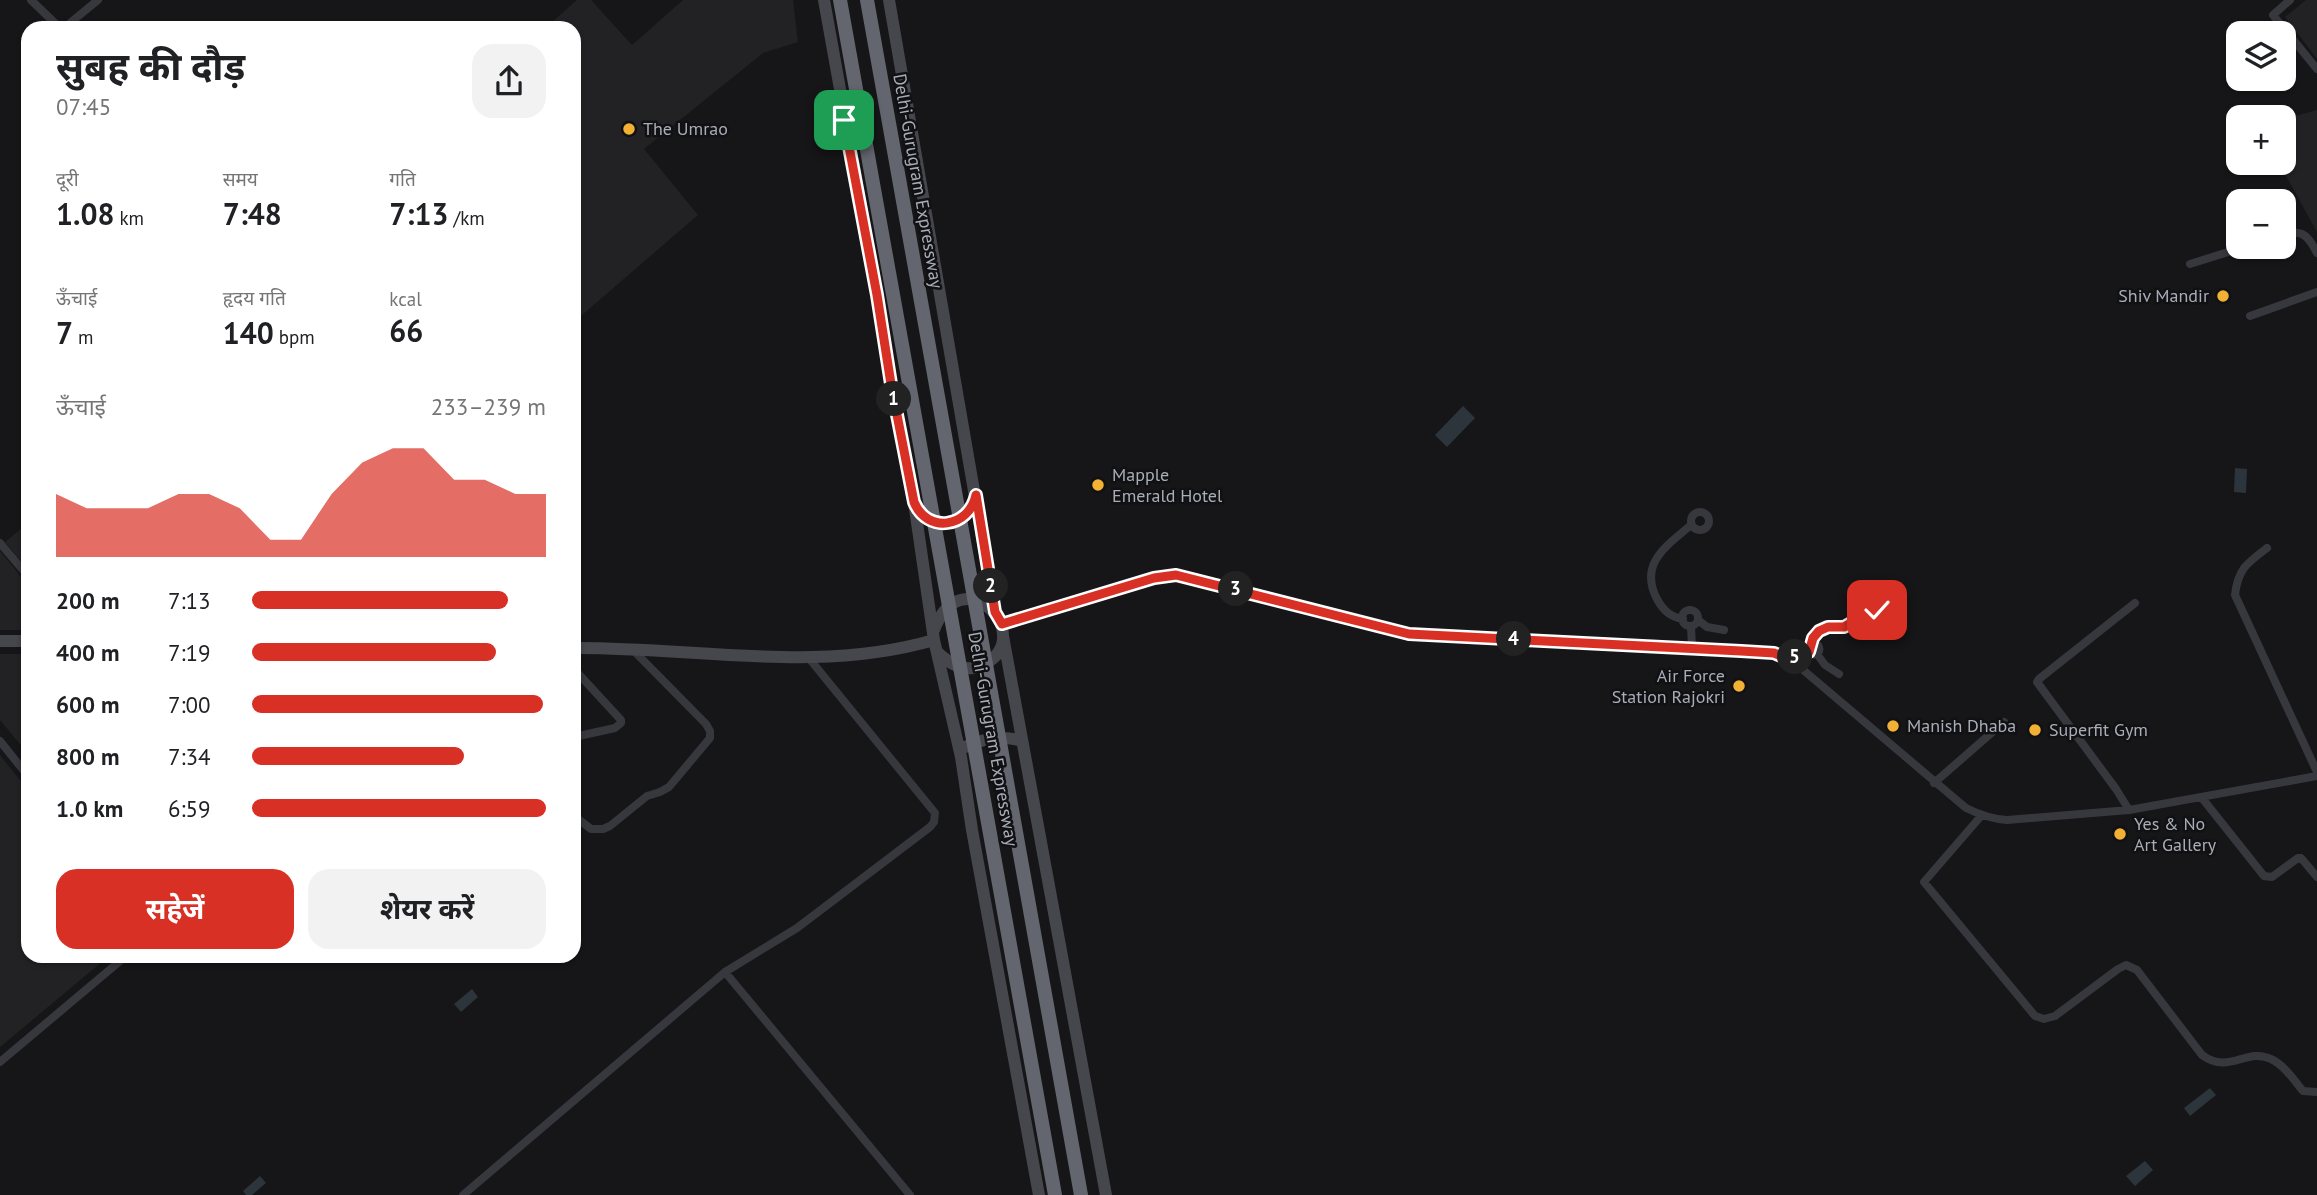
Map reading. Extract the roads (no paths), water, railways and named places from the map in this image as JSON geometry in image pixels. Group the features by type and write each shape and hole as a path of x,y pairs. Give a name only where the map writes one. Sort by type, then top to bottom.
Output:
{"highway":[{"name":"Delhi-Gurugram Expressway","path":"840,0 1055,1195"},
{"name":"Delhi-Gurugram Expressway","path":"867,0 1016,818 1081,1195"}],"main road":[{"path":"824,0 914,502 935,641 961,757 1039,1195"},
{"path":"889,0 976,495 1106,1195"},
{"path":"914,502 920,513 930,520 947,524 959,520 969,512 976,495"},
{"path":"962,600 976,600 988,605 1000,624 997,653 987,663 975,668 960,668 948,663 935,641 940,614 950,605 962,600"},
{"path":"0,641 21,642"},
{"path":"581,648 808,657 896,649 935,641"},
{"path":"961,757 966,747 982,740 1009,737 1022,741"}],"street":[{"path":"30,0 54,21"},
{"path":"71,21 97,0"},
{"path":"2290,0 2273,15 2317,69"},
{"path":"2296,232 2302,233 2310,240 2317,253"},
{"path":"2190,264 2226,253"},
{"path":"2250,316 2317,292"},
{"path":"1691,525 1659,554 1651,572 1652,585 1661,605 1670,615 1682,619 1685,624 1694,623 1724,630"},
{"path":"0,543 21,568"},
{"path":"2267,548 2239,572 2236,602 2315,775 2317,785"},
{"path":"1000,624 1154,578 1176,575 1409,634 1774,653 1788,659 1966,808 1980,816 2007,820 2129,810 2315,775"},
{"path":"2129,810 2037,682 2135,603"},
{"path":"1682,619 1685,612 1692,610 1698,615 1694,623 1692,648"},
{"path":"1839,674 1825,665 1813,650 1813,638 1828,627 1844,627 1863,616"},
{"path":"581,821 591,829 610,826 647,796 669,787 710,738 706,724 632,649"},
{"path":"1788,659 1813,650"},
{"path":"463,1195 725,972 797,928 934,822 934,813 808,657"},
{"path":"581,676 621,720 615,728 581,735"},
{"path":"1934,783 2004,722"},
{"path":"0,741 21,767"},
{"path":"2202,798 2264,876 2272,877 2301,858 2317,877"},
{"path":"1980,816 1924,881 2035,1016 2044,1019 2055,1016 2126,965 2137,970 2202,1055 2212,1062 2223,1063 2258,1055 2281,1066 2303,1091 2317,1091"},
{"path":"0,1062 118,963"},
{"path":"725,972 910,1195"}],"place":[{"name":"The Umrao","path":"629,129"},
{"name":"Shiv Mandir","path":"2223,296"},
{"name":"Mapple Emerald Hotel","path":"1098,485"},
{"name":"Air Force Station Rajokri","path":"1739,686"},
{"name":"Manish Dhaba","path":"1893,726"},
{"name":"Superfit Gym","path":"2035,730"},
{"name":"Yes & No Art Gallery","path":"2120,834"}]}
